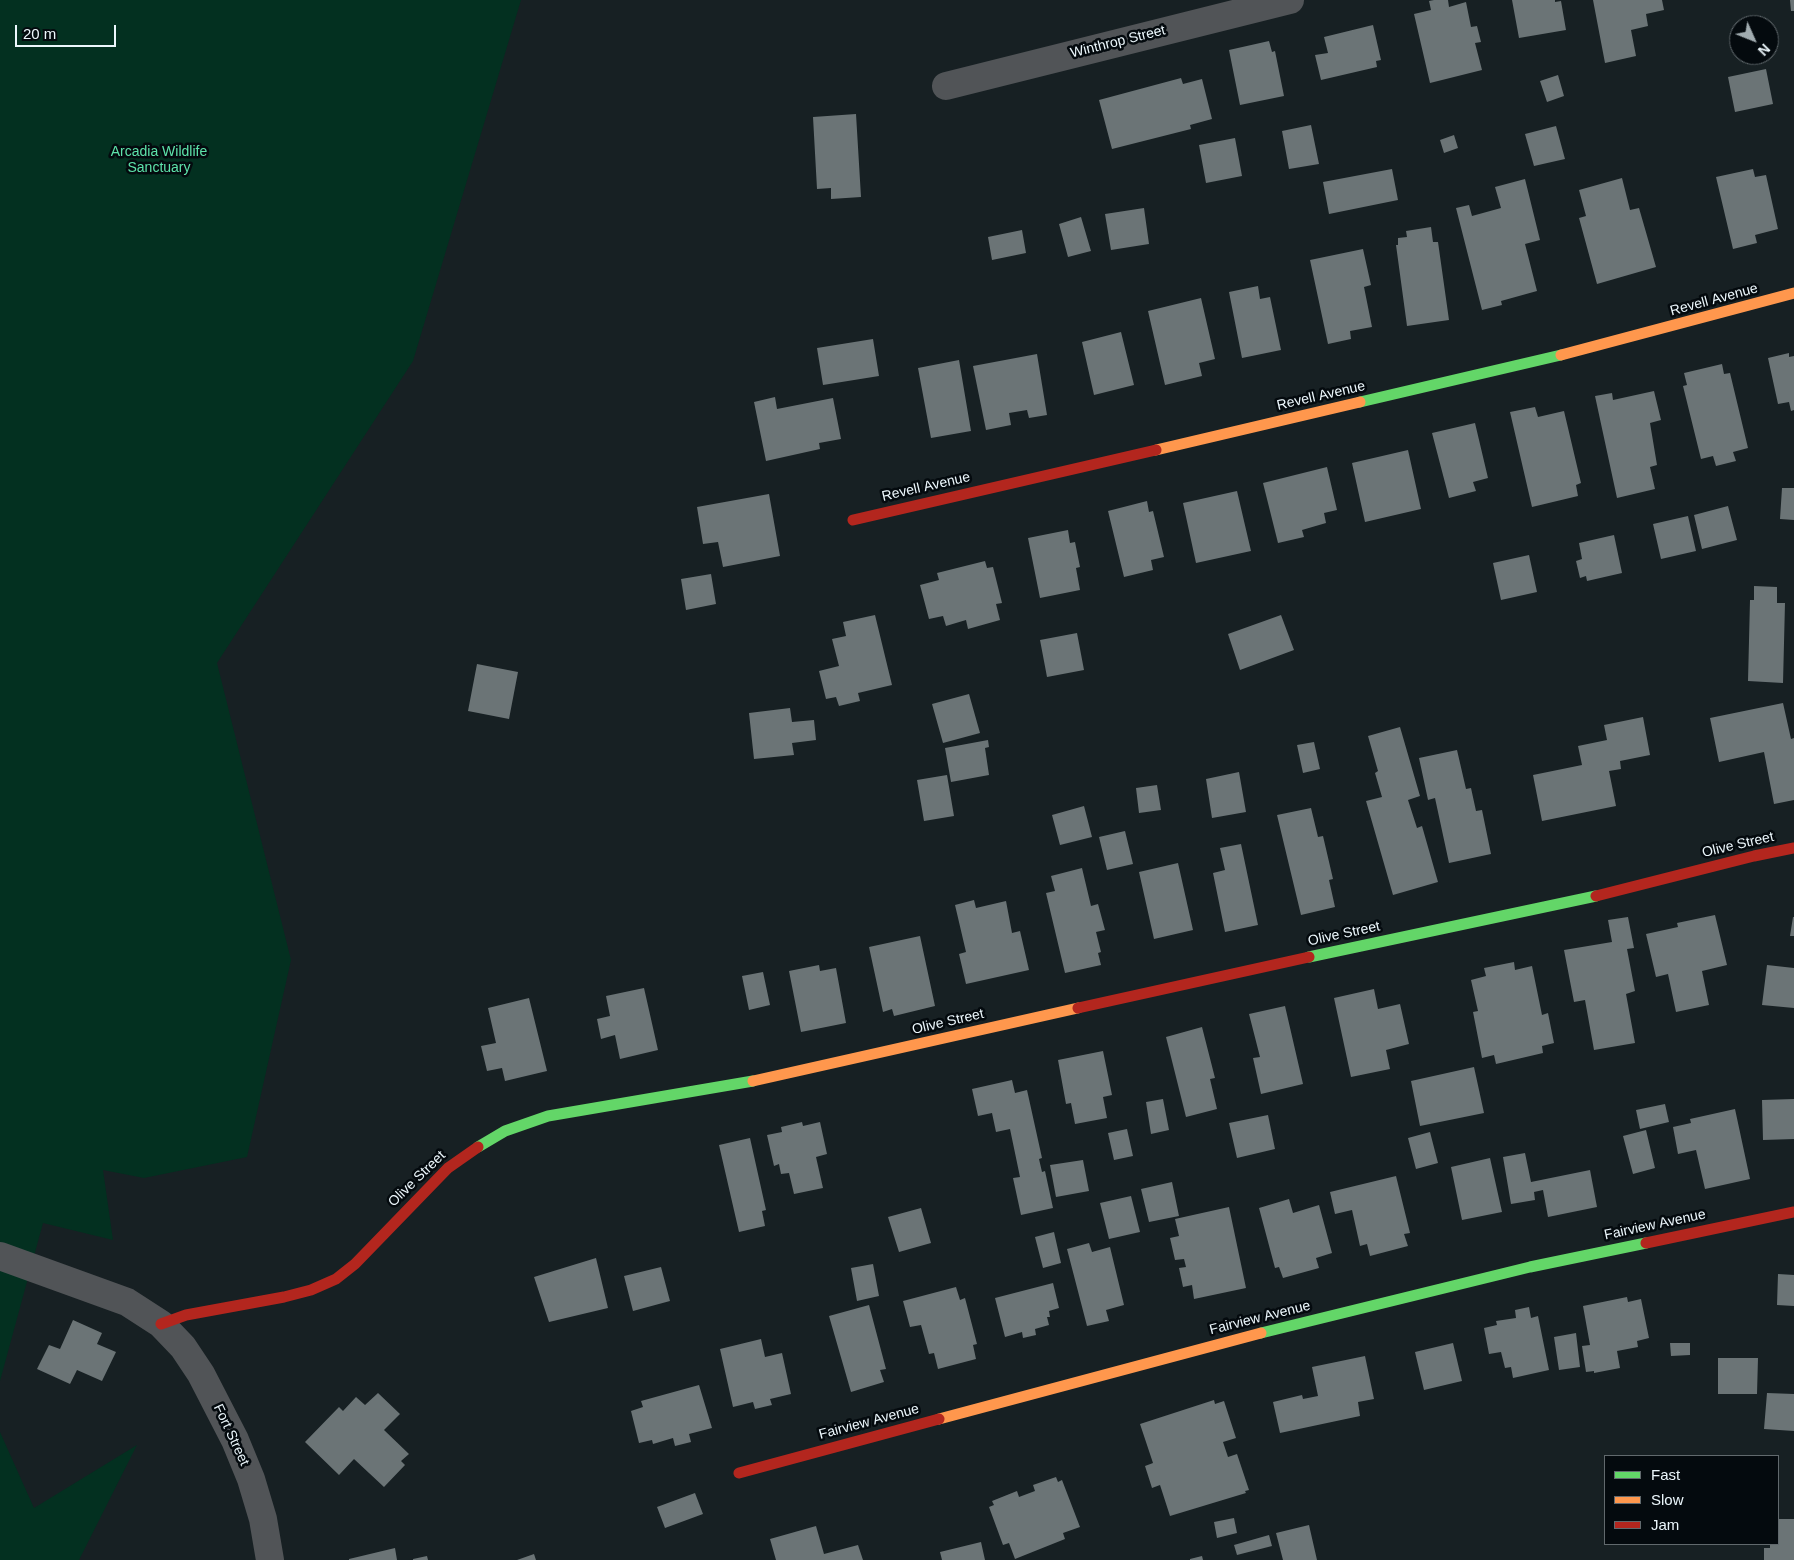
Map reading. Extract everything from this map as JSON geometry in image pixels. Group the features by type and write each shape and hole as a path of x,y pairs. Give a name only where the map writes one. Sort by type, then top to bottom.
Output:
{"street":[{"name":"Winthrop Street","path":"946,86 1290,0"},
{"name":"Revell Avenue","path":"853,520 1539,360 1794,294"},
{"name":"Olive Street","path":"161,1324 194,1313 293,1295 311,1290 336,1279 355,1264 448,1168 485,1142 505,1131 548,1116 651,1100 783,1075 1233,973 1562,904 1754,856 1794,848"},
{"name":"Fairview Avenue","path":"738,1473 1264,1332 1530,1267 1794,1212"},
{"name":"Fort Street","path":"0,1256 127,1302 161,1324 182,1347 201,1374 235,1440 251,1480 263,1519 270,1560"}],"green space":[{"name":"Arcadia Wildlife Sanctuary","path":"0,0 521,0 413,361 217,663 291,960 247,1157 144,1178 103,1170 113,1240 43,1223 0,1381"},
{"path":"0,1432 34,1508 137,1445 79,1560 0,1560"}],"building":[{"path":"1448,0 1449,7 1466,2 1471,27 1477,26 1481,42 1475,43 1482,70 1430,83 1414,14 1431,10 1429,1"},
{"path":"1512,0 1561,1 1566,30 1519,38"},
{"path":"1593,0 1662,0 1664,10 1646,14 1648,26 1631,30 1636,56 1605,63"},
{"path":"1790,0 1794,0 1794,11 1791,11"},
{"path":"1373,25 1381,60 1376,61 1377,67 1321,80 1315,55 1328,53 1324,37"},
{"path":"1269,41 1272,52 1275,51 1284,96 1240,105 1229,50"},
{"path":"1766,69 1773,104 1735,112 1728,77"},
{"path":"1558,75 1564,96 1547,102 1540,81"},
{"path":"1181,78 1183,84 1202,79 1212,119 1190,125 1191,129 1112,149 1099,100"},
{"path":"856,114 861,197 831,199 831,188 817,189 813,117"},
{"path":"1311,125 1319,164 1289,169 1282,131"},
{"path":"1556,126 1565,159 1534,166 1525,134"},
{"path":"1454,135 1458,148 1444,153 1440,140"},
{"path":"1235,138 1242,176 1206,183 1199,145"},
{"path":"1392,169 1398,200 1329,214 1323,182"},
{"path":"1753,169 1755,177 1766,175 1778,229 1755,235 1757,243 1733,249 1716,177"},
{"path":"1622,178 1630,210 1639,208 1656,267 1597,284 1579,218 1586,216 1579,190"},
{"path":"1525,179 1540,240 1525,244 1537,291 1501,301 1502,305 1482,310 1456,208 1469,205 1472,216 1501,208 1495,187"},
{"path":"1144,208 1149,244 1111,250 1105,214"},
{"path":"1081,217 1091,251 1068,257 1059,224"},
{"path":"1431,227 1433,242 1438,242 1449,320 1407,326 1396,245 1398,245 1398,238 1407,237 1406,231"},
{"path":"1022,230 1026,253 992,260 988,237"},
{"path":"1363,249 1371,285 1364,287 1372,327 1350,331 1351,339 1328,344 1310,260"},
{"path":"1258,286 1260,299 1270,297 1281,350 1242,358 1229,292"},
{"path":"1201,298 1215,359 1199,363 1202,376 1165,385 1148,311"},
{"path":"1121,332 1134,385 1094,395 1082,342"},
{"path":"873,339 879,376 823,385 817,348"},
{"path":"1789,353 1789,357 1794,356 1794,410 1791,411 1789,402 1778,404 1768,358"},
{"path":"1037,354 1047,415 1029,418 1027,410 1009,413 1011,425 986,430 973,366"},
{"path":"959,360 971,431 931,438 918,368"},
{"path":"1722,364 1724,374 1730,373 1748,448 1733,452 1736,461 1716,466 1713,456 1701,459 1683,386 1687,385 1684,373"},
{"path":"1654,391 1661,420 1650,423 1657,465 1650,467 1655,489 1617,498 1595,396 1612,393 1613,400"},
{"path":"775,397 777,409 833,398 841,439 819,443 820,449 766,461 754,402"},
{"path":"1535,407 1538,417 1564,411 1581,483 1576,485 1578,496 1532,507 1510,412"},
{"path":"1475,423 1488,478 1473,482 1476,491 1449,498 1432,433"},
{"path":"1408,450 1421,509 1365,522 1352,463"},
{"path":"1327,467 1337,510 1324,513 1326,523 1302,530 1304,537 1278,543 1263,483"},
{"path":"1782,488 1794,488 1794,520 1780,519"},
{"path":"1237,491 1251,551 1196,563 1183,503"},
{"path":"769,494 780,556 723,567 718,542 703,544 697,507"},
{"path":"1147,501 1149,512 1153,511 1164,557 1151,560 1153,570 1124,577 1108,511"},
{"path":"1728,506 1737,540 1702,549 1694,515"},
{"path":"1688,516 1696,551 1661,559 1653,524"},
{"path":"1068,530 1070,543 1075,542 1080,567 1076,568 1080,590 1040,598 1028,538"},
{"path":"1614,535 1622,573 1587,581 1586,576 1580,578 1576,561 1582,559 1579,543"},
{"path":"1529,555 1537,592 1501,600 1493,563"},
{"path":"985,561 987,568 993,567 1002,603 996,604 1000,620 968,629 966,620 946,626 943,616 929,619 920,585 939,580 937,573"},
{"path":"711,574 716,604 686,610 681,579"},
{"path":"1754,586 1777,587 1777,603 1785,603 1783,683 1748,681 1750,600 1754,600"},
{"path":"875,615 892,685 858,693 860,701 839,706 836,697 826,699 819,671 839,666 832,639 846,636 843,622"},
{"path":"1281,615 1294,650 1240,670 1228,634"},
{"path":"1077,633 1084,670 1047,677 1040,640"},
{"path":"477,664 518,672 509,719 468,711"},
{"path":"969,694 980,733 943,743 932,704"},
{"path":"1783,703 1791,739 1794,738 1794,800 1774,804 1764,752 1719,762 1710,718"},
{"path":"790,708 792,722 814,720 816,740 792,743 794,755 754,759 749,713"},
{"path":"1643,717 1650,755 1620,761 1621,769 1609,771 1616,806 1542,821 1533,775 1582,765 1578,746 1607,740 1604,725"},
{"path":"1400,727 1420,796 1408,800 1417,828 1422,826 1438,882 1393,895 1366,801 1382,797 1375,773 1378,771 1368,736"},
{"path":"988,740 989,747 985,748 989,775 951,782 945,748"},
{"path":"1314,742 1320,769 1303,773 1297,745"},
{"path":"1457,750 1466,789 1471,788 1476,811 1482,810 1491,854 1449,863 1435,798 1428,800 1419,758"},
{"path":"1239,772 1246,812 1212,818 1206,779"},
{"path":"947,775 954,816 924,821 917,780"},
{"path":"1157,785 1161,810 1139,813 1136,788"},
{"path":"1084,806 1092,837 1060,845 1052,815"},
{"path":"1311,808 1318,837 1323,836 1333,879 1329,880 1335,907 1301,915 1277,815"},
{"path":"1125,831 1133,864 1107,870 1099,837"},
{"path":"1241,844 1258,925 1225,932 1213,873 1225,870 1220,848"},
{"path":"1178,863 1193,930 1154,939 1139,872"},
{"path":"1082,868 1091,906 1098,904 1105,930 1096,932 1101,952 1098,953 1101,965 1065,973 1046,893 1055,891 1051,876"},
{"path":"974,900 976,908 1006,901 1012,933 1020,931 1029,970 966,984 959,954 966,952 955,905"},
{"path":"1715,915 1727,965 1702,971 1709,1005 1676,1012 1668,974 1656,977 1646,934 1678,927 1677,923"},
{"path":"1628,917 1634,948 1627,949 1635,991 1626,994 1635,1043 1594,1050 1585,1000 1574,1002 1564,950 1612,942 1608,920"},
{"path":"1793,917 1794,936 1790,936"},
{"path":"920,936 935,1006 894,1016 892,1009 883,1012 869,947"},
{"path":"1514,962 1515,970 1532,966 1542,1015 1548,1013 1554,1043 1542,1046 1543,1053 1496,1064 1494,1055 1482,1058 1473,1012 1478,1011 1471,980 1486,976 1484,968"},
{"path":"819,965 820,971 836,968 846,1023 801,1032 789,971"},
{"path":"1767,965 1794,968 1794,1008 1762,1005"},
{"path":"763,972 770,1005 749,1010 742,976"},
{"path":"644,988 658,1050 620,1059 615,1035 601,1039 597,1019 610,1016 606,996"},
{"path":"1374,989 1378,1009 1400,1004 1409,1044 1386,1050 1390,1069 1351,1077 1334,998"},
{"path":"529,998 547,1071 505,1081 502,1068 487,1071 481,1046 496,1043 488,1008"},
{"path":"1285,1006 1303,1084 1261,1094 1253,1058 1260,1057 1249,1014"},
{"path":"1202,1027 1215,1078 1210,1079 1217,1109 1186,1117 1166,1037"},
{"path":"1103,1051 1112,1095 1103,1097 1107,1118 1075,1124 1071,1103 1066,1104 1058,1060"},
{"path":"1474,1067 1484,1113 1420,1126 1411,1081"},
{"path":"1012,1080 1015,1093 1027,1090 1042,1158 1039,1159 1042,1172 1045,1171 1053,1208 1021,1215 1013,1178 1020,1177 1010,1129 996,1132 992,1113 978,1116 972,1089"},
{"path":"1163,1099 1169,1130 1151,1134 1146,1102"},
{"path":"1794,1099 1794,1139 1763,1140 1762,1100"},
{"path":"1665,1104 1669,1122 1640,1129 1636,1110"},
{"path":"1735,1109 1750,1179 1705,1189 1696,1150 1678,1154 1673,1127 1691,1123 1690,1119"},
{"path":"1268,1115 1275,1149 1237,1158 1229,1123"},
{"path":"802,1122 803,1126 820,1122 827,1154 816,1157 823,1188 794,1194 789,1173 781,1174 779,1164 774,1166 767,1135 782,1132 781,1127"},
{"path":"1127,1129 1133,1156 1114,1160 1108,1133"},
{"path":"1646,1130 1655,1168 1633,1174 1623,1136"},
{"path":"1430,1132 1438,1163 1416,1169 1408,1138"},
{"path":"750,1138 766,1210 762,1211 765,1226 739,1232 719,1145"},
{"path":"1525,1153 1531,1182 1590,1170 1597,1207 1548,1217 1543,1190 1534,1192 1535,1200 1511,1204 1503,1157"},
{"path":"1490,1158 1502,1212 1462,1220 1451,1167"},
{"path":"1083,1160 1089,1191 1056,1197 1050,1165"},
{"path":"1396,1176 1410,1233 1404,1234 1408,1246 1370,1256 1367,1244 1360,1246 1352,1210 1335,1214 1330,1192"},
{"path":"1172,1182 1179,1216 1149,1222 1141,1189"},
{"path":"1131,1196 1140,1232 1109,1239 1100,1203"},
{"path":"1289,1199 1293,1213 1319,1205 1332,1253 1316,1258 1319,1268 1283,1278 1279,1267 1275,1268 1259,1208"},
{"path":"1229,1207 1246,1288 1194,1299 1192,1285 1183,1287 1179,1268 1186,1267 1184,1259 1175,1260 1170,1238 1179,1236 1175,1219"},
{"path":"921,1208 931,1243 899,1252 888,1217"},
{"path":"1054,1232 1061,1263 1043,1268 1035,1237"},
{"path":"1089,1243 1092,1252 1110,1247 1124,1305 1106,1310 1109,1321 1087,1326 1067,1249"},
{"path":"596,1258 608,1308 549,1322 534,1277"},
{"path":"873,1264 879,1296 857,1301 851,1268"},
{"path":"661,1267 670,1301 633,1311 624,1276"},
{"path":"1778,1274 1794,1275 1794,1306 1777,1305"},
{"path":"1053,1283 1059,1308 1049,1311 1050,1317 1047,1317 1049,1325 1035,1329 1036,1335 1023,1338 1022,1332 1005,1337 995,1298"},
{"path":"956,1287 960,1300 965,1298 977,1344 973,1345 976,1359 938,1369 934,1353 929,1354 921,1325 910,1327 903,1301"},
{"path":"1627,1297 1628,1302 1641,1299 1649,1338 1637,1341 1638,1347 1617,1351 1620,1368 1594,1373 1594,1371 1586,1372 1582,1346 1590,1345 1583,1306"},
{"path":"869,1305 886,1369 880,1370 884,1382 851,1392 829,1316"},
{"path":"1529,1307 1531,1318 1538,1316 1549,1370 1513,1378 1511,1367 1505,1368 1501,1352 1489,1354 1484,1328 1497,1325 1496,1321 1516,1318 1515,1310"},
{"path":"73,1320 102,1333 97,1344 116,1352 102,1381 77,1370 70,1384 37,1369 49,1345 60,1349"},
{"path":"1576,1333 1580,1367 1559,1370 1554,1337"},
{"path":"761,1339 765,1357 782,1353 791,1394 770,1399 772,1405 755,1409 753,1402 733,1407 720,1349"},
{"path":"1453,1343 1462,1381 1424,1390 1415,1352"},
{"path":"1670,1343 1690,1343 1690,1355 1671,1356"},
{"path":"1365,1356 1374,1399 1358,1402 1360,1416 1280,1433 1273,1402 1302,1395 1303,1399 1318,1396 1312,1367"},
{"path":"1718,1358 1758,1358 1757,1394 1718,1394"},
{"path":"699,1385 712,1428 689,1434 691,1442 675,1446 673,1438 653,1444 652,1440 639,1443 631,1411 643,1407 641,1401"},
{"path":"378,1393 400,1414 384,1430 409,1454 401,1461 405,1465 384,1487 354,1459 339,1475 305,1442 339,1407 343,1411 356,1397 365,1405"},
{"path":"1767,1393 1794,1394 1794,1431 1764,1429"},
{"path":"1214,1400 1215,1404 1224,1401 1236,1438 1223,1442 1228,1457 1237,1454 1249,1490 1245,1491 1246,1493 1170,1516 1160,1485 1152,1488 1145,1466 1153,1463 1140,1424"},
{"path":"1056,1477 1058,1482 1062,1480 1080,1527 1063,1533 1065,1539 1015,1559 1009,1543 1003,1545 989,1507 994,1505 992,1501 1017,1491 1019,1497 1035,1491 1033,1485"},
{"path":"695,1493 703,1514 665,1528 657,1507"},
{"path":"1234,1518 1237,1533 1217,1538 1214,1522"},
{"path":"1779,1519 1794,1519 1794,1560 1764,1560 1764,1548 1770,1548 1770,1545 1779,1545"},
{"path":"1309,1525 1317,1560 1283,1560 1276,1533"},
{"path":"816,1526 824,1554 858,1545 863,1560 776,1560 770,1539"},
{"path":"1269,1535 1272,1546 1237,1555 1234,1545"},
{"path":"981,1542 985,1560 942,1560 940,1552"},
{"path":"395,1548 397,1560 349,1560 349,1559"},
{"path":"534,1554 536,1560 517,1560"},
{"path":"427,1556 428,1560 413,1560 413,1559"},
{"path":"1202,1556 1203,1560 1190,1560 1190,1559"}],"traffic: fast":[{"path":"1360,402 1561,355"},
{"path":"1309,957 1596,896"},
{"path":"478,1147 505,1131 548,1116 753,1081"},
{"path":"1261,1333 1530,1267 1646,1243"}],"traffic: slow":[{"path":"1561,355 1794,293"},
{"path":"1156,450 1360,402"},
{"path":"753,1081 1078,1008"},
{"path":"939,1419 1261,1333"}],"traffic: jam":[{"path":"853,520 1156,450"},
{"path":"1596,896 1754,856 1794,848"},
{"path":"1078,1008 1309,957"},
{"path":"161,1324 186,1315 284,1297 311,1290 336,1279 355,1264 448,1168 478,1147"},
{"path":"1646,1243 1794,1212"},
{"path":"739,1473 939,1419"}]}
